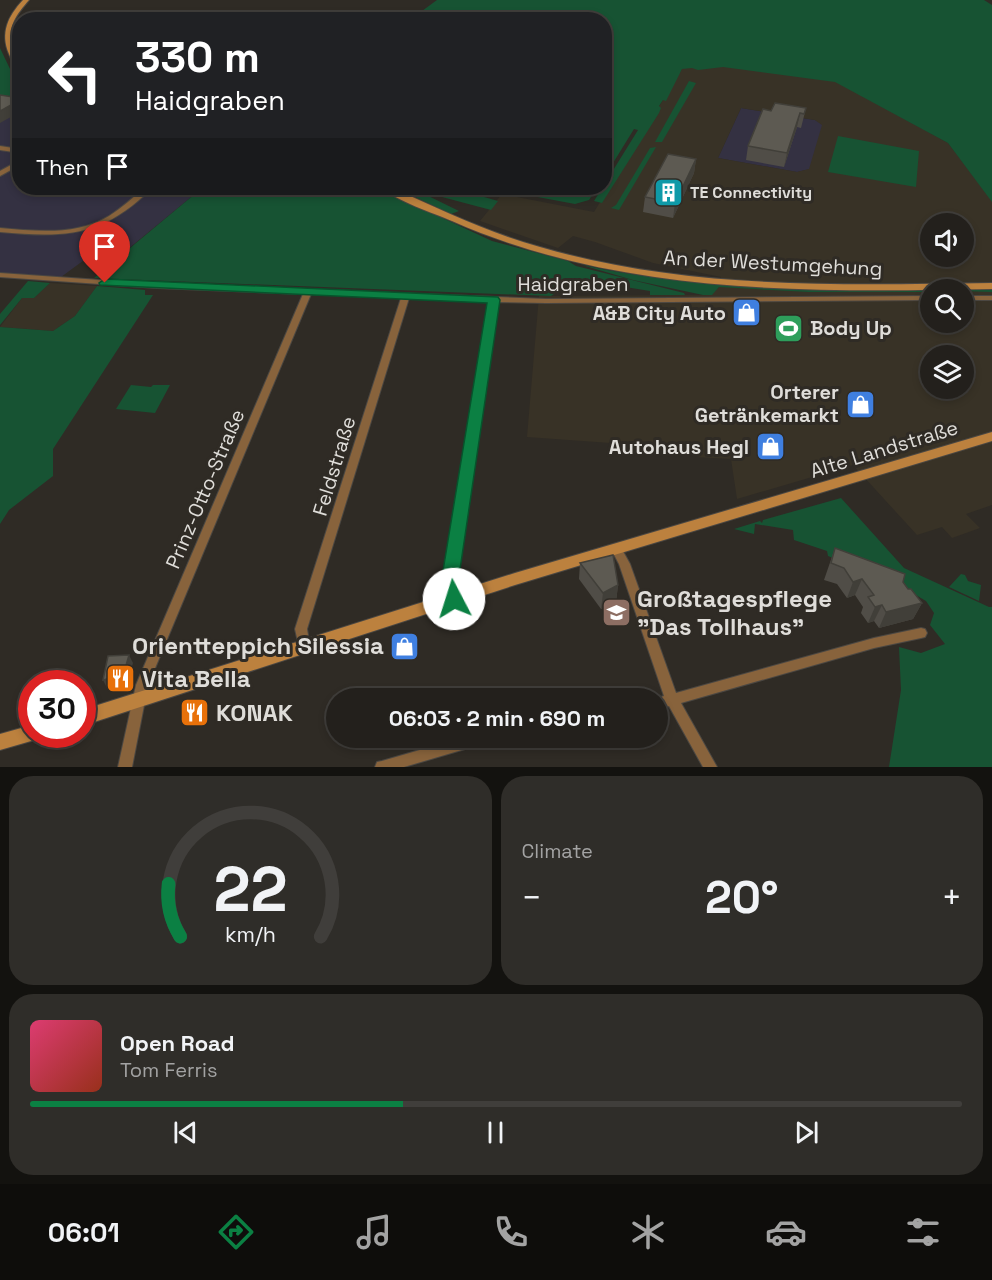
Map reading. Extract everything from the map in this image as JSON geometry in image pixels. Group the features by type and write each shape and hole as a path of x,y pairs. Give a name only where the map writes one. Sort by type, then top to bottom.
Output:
{"main road":[{"path":"16,12 26,0"},
{"path":"12,18 3,39 12,54"},
{"name":"An der Westumgehung","path":"402,195 456,220 526,246 582,261 654,275 786,286 992,286"},
{"name":"Alte Landstraße","path":"96,714 454,599 992,436"},
{"path":"0,742 18,737"}],"street":[{"path":"0,230 52,233 89,228 115,215 140,195"},
{"name":"Haidgraben","path":"0,275 494,300 920,298"},
{"name":"Prinz-Otto-Straße","path":"125,767 142,685 308,292"},
{"name":"Feldstraße","path":"304,647 301,629 406,296"},
{"path":"974,298 992,298"},
{"path":"454,599 450,583 494,300"},
{"path":"616,549 624,564 672,700 710,767"},
{"path":"668,701 874,643 921,633"},
{"path":"382,767 448,748"}],"shaded area":[{"path":"687,61 836,81 948,143 992,200 992,505 966,514 980,528 952,538 942,527 917,535 853,465 737,499 731,459 695,457 694,449 527,437 539,296 711,295 719,287 721,277 653,263 573,236 558,248 480,221 501,195 594,212 604,195 612,195 612,183","holes":["741,108 815,120 822,125 809,169 797,172 718,158"]},
{"path":"0,100 12,103 12,195 194,195 128,249 106,244 61,277 0,273"},
{"path":"741,108 815,120 823,125 810,169 797,172 718,158"},
{"path":"50,283 97,286 75,316 53,331 0,327 22,298 34,298"}],"green space":[{"path":"437,0 984,0 992,5 992,202 948,143 835,82 723,67 682,69 666,101 663,100 659,106 661,108 659,113 612,187 612,172 638,130 634,129 612,165 612,12 421,12"},
{"path":"0,48 12,72 12,103 0,100"},
{"path":"689,81 696,83 662,142 655,142"},
{"path":"838,136 919,151 916,187 828,172"},
{"path":"656,147 619,210 611,208 616,205 650,148"},
{"path":"194,195 393,195 492,241 685,295 650,295 650,291 619,286 592,286 588,281 575,280 551,296 94,278"},
{"path":"411,195 426,195 459,211 451,214"},
{"path":"435,195 477,195 498,201 491,210"},
{"path":"527,195 592,195 589,200 575,204"},
{"path":"598,195 607,195 602,203 594,201"},
{"path":"582,265 684,281 786,288 920,289 920,292 809,292 719,287 712,295 703,295 633,280"},
{"path":"28,281 50,283 34,298 22,298 0,325 0,314"},
{"path":"97,286 145,290 145,295 153,295 53,449 53,476 9,510 0,524 0,327 53,331 75,316"},
{"path":"974,289 992,289 992,292 974,291"},
{"path":"131,385 151,387 170,385 155,413 116,409"},
{"path":"841,498 904,568 992,607 992,767 889,767 901,690 899,647 921,653 945,644 930,625 934,613 926,601 897,584 828,556 827,551 794,540 793,530 755,524 754,534 734,529 760,521 762,523 763,520"},
{"path":"961,574 965,575 968,581 981,585 979,601 949,587"}],"building":[{"path":"0,95 12,97 12,104 0,111"},
{"path":"775,103 806,108 804,114 800,113 787,153 748,146 763,109 771,111"},
{"path":"668,154 696,159 675,203 645,197"},
{"path":"835,548 905,574 903,582 922,603 886,612 882,605 875,607 868,597 874,595 862,579 853,582 844,568 831,563"},
{"path":"613,555 618,585 603,593 580,563"},
{"path":"129,655 125,669 115,677 103,680 108,656"}],"place":[{"name":"TE Connectivity","path":"669,192"},
{"name":"A&B City Auto","path":"747,313"},
{"name":"Body Up","path":"789,328"},
{"name":"Orterer Getränkemarkt","path":"860,404"},
{"name":"Autohaus Hegl","path":"770,447"},
{"name":"Großtagespflege \"Das Tollhaus\"","path":"616,613"},
{"name":"Orientteppich Silessia","path":"405,646"},
{"name":"Vita Bella","path":"121,679"},
{"name":"KONAK","path":"195,713"}],"route":[{"path":"105,283 494,300 450,583 454,599"}]}
